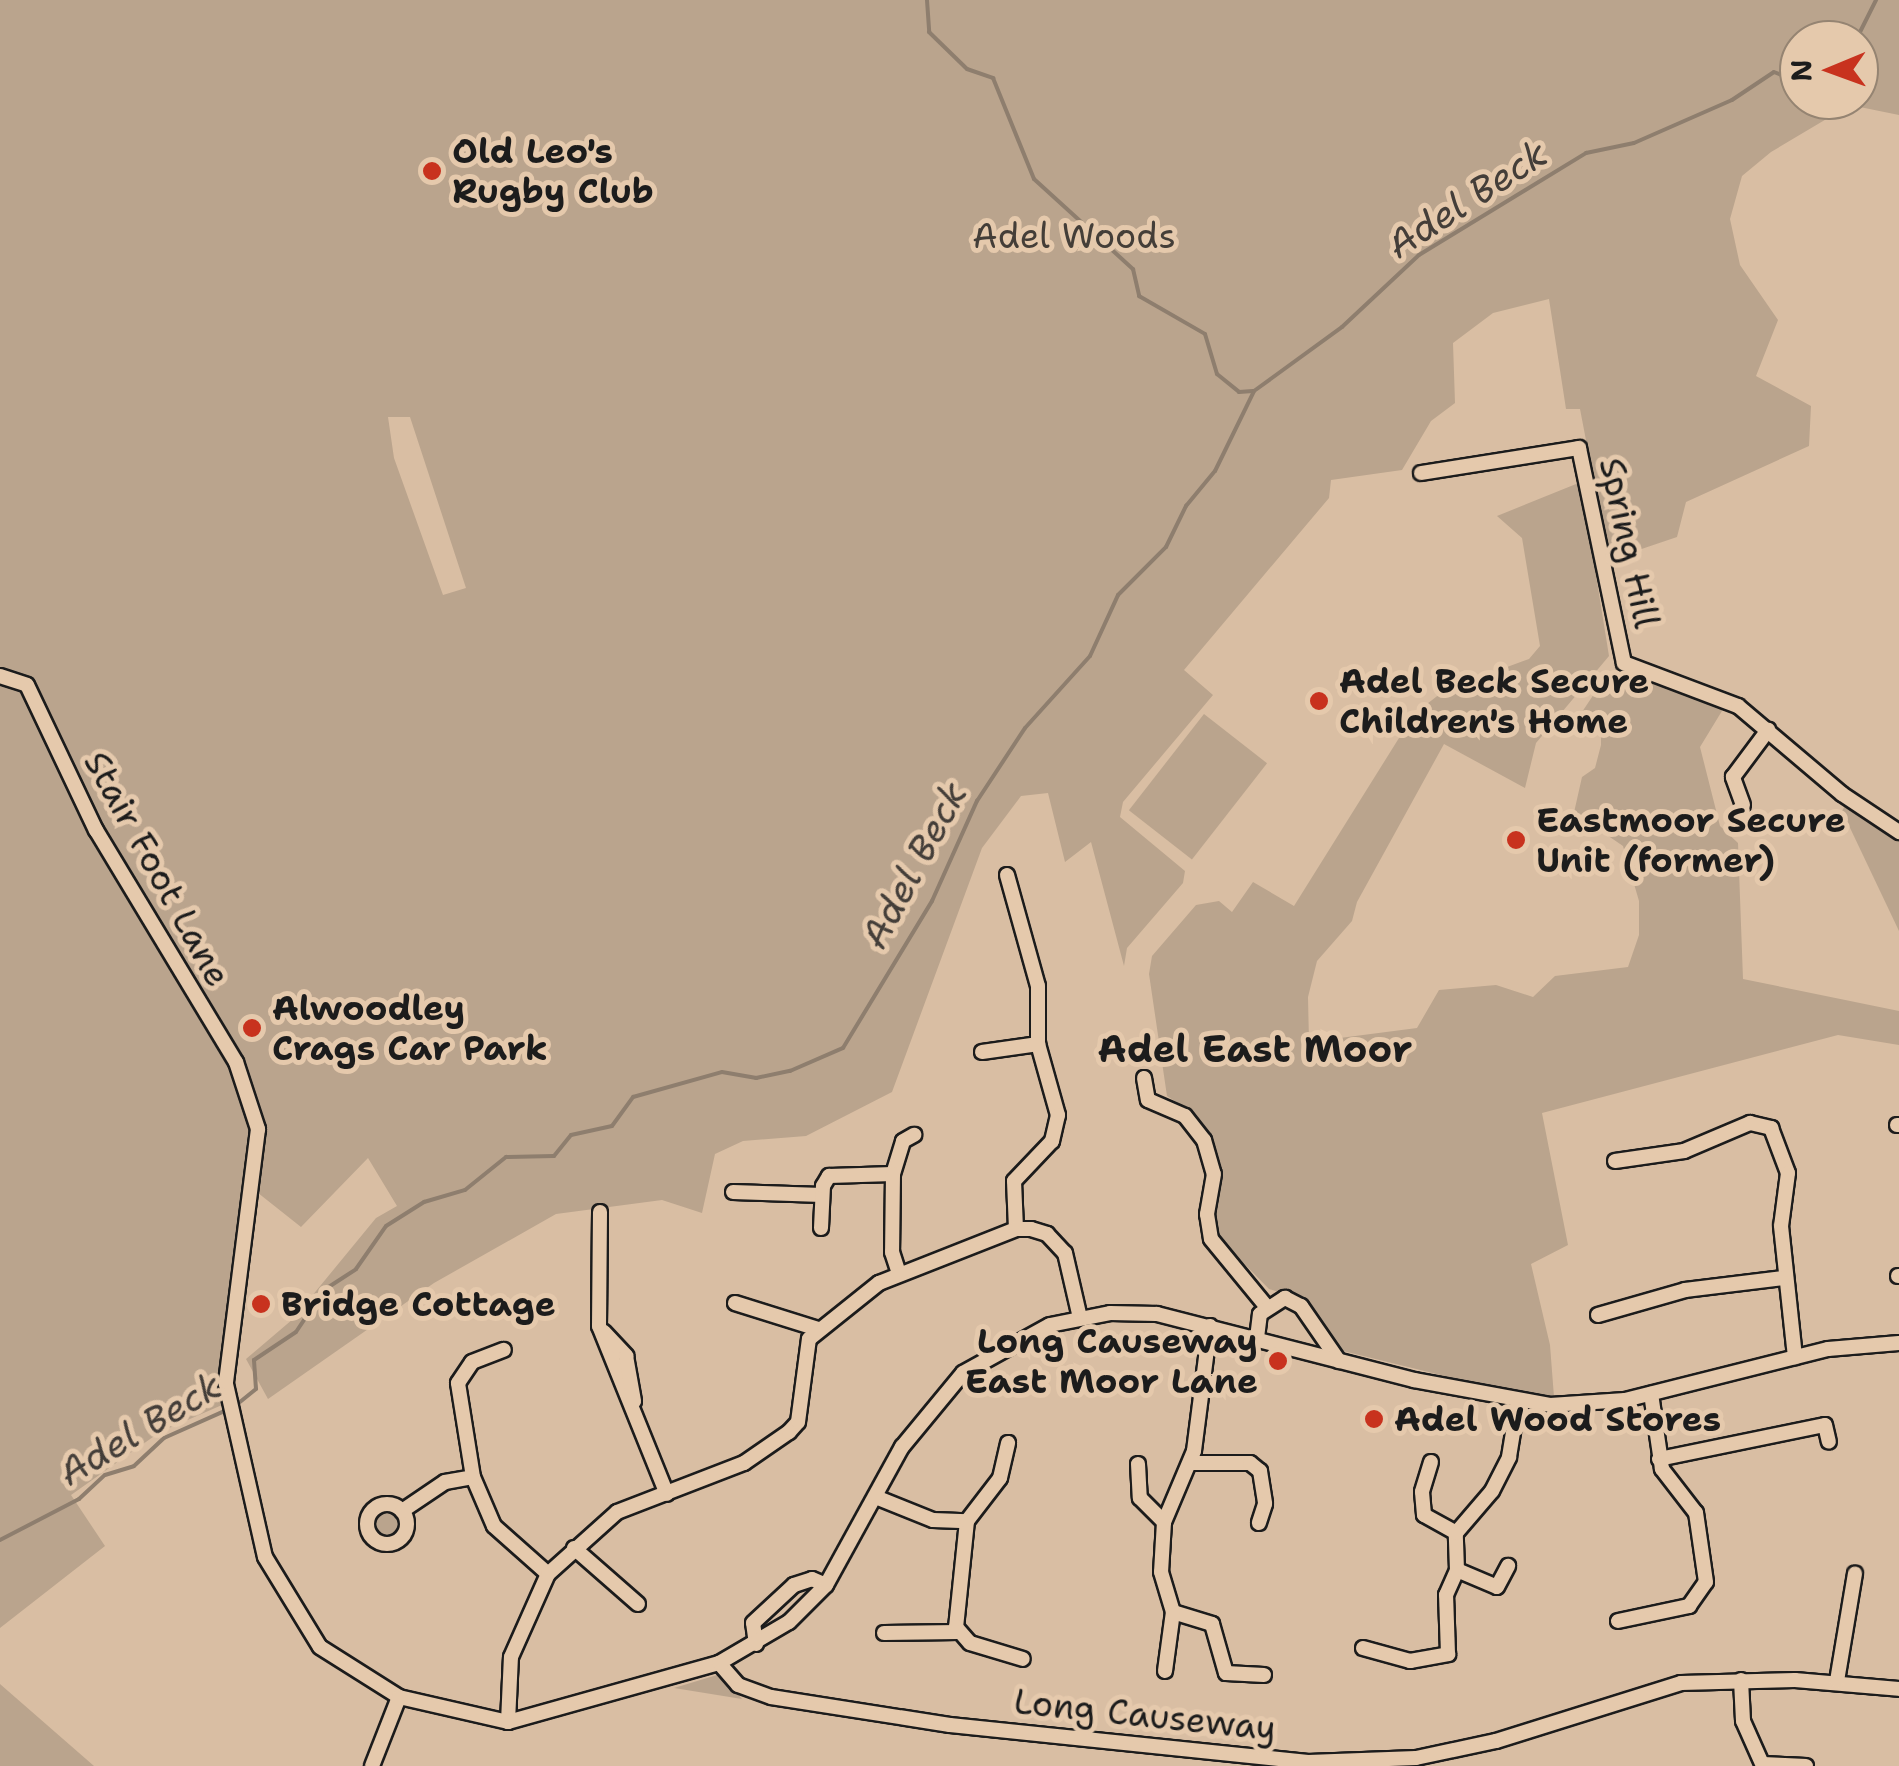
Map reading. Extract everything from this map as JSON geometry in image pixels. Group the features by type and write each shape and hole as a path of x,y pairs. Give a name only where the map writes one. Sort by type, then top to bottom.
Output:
{"street":[{"name":"Spring Hill","path":"1420,473 1579,448 1624,663 1729,701 1842,794 1899,832"},
{"name":"Stair Foot Lane","path":"0,676 27,685 96,830 236,1062 258,1129 226,1360 228,1398 266,1557 320,1647 399,1696"},
{"path":"1743,805 1733,777 1768,730"},
{"path":"1007,874 1040,998 1038,1044 1058,1127 1045,1151 1014,1181 1016,1229"},
{"path":"982,1052 1038,1044"},
{"path":"1144,1078 1148,1100 1185,1116 1204,1140 1214,1174 1207,1214 1211,1239 1266,1306"},
{"path":"1616,1161 1684,1152 1750,1123 1771,1128 1788,1174 1784,1278 1796,1357"},
{"path":"899,1273 892,1252 893,1174 904,1141 914,1135"},
{"path":"820,1228 822,1196 830,1176 840,1172 893,1174"},
{"path":"733,1192 822,1196"},
{"path":"600,1212 599,1326 611,1368 634,1406 667,1494"},
{"path":"508,1722 511,1657 548,1574 617,1512 753,1458 789,1432 800,1410 804,1350 818,1329 899,1273 1016,1229 1047,1234 1065,1252 1080,1318"},
{"path":"1598,1315 1685,1290 1784,1278"},
{"path":"1256,1338 1266,1306 1284,1298 1301,1306 1339,1360"},
{"path":"735,1303 818,1329"},
{"path":"372,1766 399,1696 508,1722 718,1663 756,1644 789,1622 826,1585 918,1423 963,1373 1024,1335 1080,1318 1157,1314 1518,1402 1595,1404 1651,1394 1796,1357 1899,1343"},
{"path":"1165,1671 1173,1612 1159,1553 1164,1522 1192,1462 1210,1326"},
{"path":"504,1350 472,1362 458,1383 473,1477 494,1526 548,1574"},
{"path":"1618,1621 1690,1606 1706,1582 1696,1513 1668,1481 1659,1459 1651,1394"},
{"path":"1363,1648 1410,1661 1448,1654 1446,1595 1457,1570 1456,1532 1492,1491 1509,1457 1518,1402"},
{"path":"1659,1459 1825,1424 1829,1442"},
{"path":"958,1632 967,1521 1000,1478 1008,1444"},
{"path":"1192,1462 1250,1463 1260,1470 1265,1504 1258,1523"},
{"path":"1431,1462 1422,1492 1424,1515 1456,1532"},
{"path":"1138,1464 1140,1498 1164,1522"},
{"path":"402,1510 445,1482 473,1477"},
{"path":"878,1498 933,1520 967,1521"},
{"path":"574,1548 638,1604"},
{"path":"1457,1570 1498,1587 1508,1566"},
{"path":"1837,1681 1856,1572"},
{"path":"756,1644 753,1623 794,1585 812,1579 826,1585"},
{"path":"1173,1612 1212,1624 1226,1673 1264,1675"},
{"path":"884,1633 958,1632 989,1651 1024,1659"},
{"name":"Long Causeway","path":"718,1663 738,1685 771,1697 950,1724 1308,1762 1416,1758 1496,1741 1658,1688 1741,1680 1837,1681 1899,1689"},
{"path":"1741,1680 1743,1720 1763,1765 1806,1766"}],"green space":[{"name":"Adel Woods","path":"0,0 1899,0 1899,115 1879,111 1879,20 1779,20 1779,120 1825,120 1771,152 1742,176 1730,219 1740,265 1778,320 1756,376 1811,406 1809,446 1686,502 1677,537 1609,560 1580,409 1566,409 1549,299 1493,313 1453,343 1455,403 1431,421 1402,470 1331,480 1329,498 1184,670 1213,695 1123,802 1120,817 1185,871 1183,883 1127,948 1124,966 1091,842 1065,862 1048,793 1021,796 982,848 892,1092 806,1136 743,1141 715,1154 702,1213 662,1200 556,1214 434,1283 268,1399 246,1359 293,1319 376,1218 397,1206 368,1158 301,1227 248,1185 222,1349 222,1405 160,1432 71,1495 105,1546 0,1628","holes":["388,417 410,417 466,588 443,595 394,458"]},
{"path":"1581,482 1609,656 1536,743 1525,788 1444,744 1357,902 1352,921 1317,961 1308,997 1309,1042 1417,1028 1439,990 1496,985 1533,997 1555,976 1628,967 1639,935 1639,901 1623,846 1604,833 1577,829 1573,817 1582,777 1595,768 1601,745 1601,731 1580,715 1606,676 1628,672 1725,706 1700,747 1720,826 1738,843 1743,979 1899,1011 1899,1045 1838,1035 1542,1113 1568,1245 1531,1264 1550,1345 1554,1397 1530,1397 1343,1351 1308,1301 1269,1289 1217,1236 1209,1139 1191,1112 1167,1096 1149,974 1152,956 1196,905 1219,901 1232,912 1253,882 1294,906 1414,714 1445,690 1529,659 1540,646 1522,538 1497,516"},
{"path":"1204,714 1267,763 1192,859 1129,810"},
{"path":"1846,804 1899,842 1899,931 1842,811"},
{"path":"387,1511 396,1515 400,1524 396,1533 387,1537 378,1533 374,1524 378,1515"},
{"path":"717,1675 722,1675 742,1699 674,1688"},
{"path":"0,1684 94,1766 0,1766"}],"waterway":[{"path":"927,0 929,32 967,69 993,78 1034,179 1133,269 1139,296 1205,334 1217,374 1239,392 1253,391"},
{"name":"Adel Beck","path":"1866,20 1876,0"},
{"name":"Adel Beck","path":"235,1406 256,1389 254,1360 296,1332 324,1290 356,1269 386,1226 424,1202 465,1190 506,1157 554,1156 571,1135 612,1126 633,1097 722,1072 756,1078 790,1071 843,1048 932,901 977,801 1025,728 1090,656 1118,595 1166,547 1186,506 1215,471 1254,391 1342,327 1419,255 1586,153 1634,143 1732,100 1774,72 1779,74"},
{"name":"Adel Beck","path":"0,1540 79,1499 105,1475 134,1466 164,1438 227,1410"}],"place":[{"name":"Old Leo's Rugby Club","path":"432,171"},
{"name":"Adel Beck Secure Children's Home","path":"1319,701"},
{"name":"Eastmoor Secure Unit (former)","path":"1516,840"},
{"name":"Alwoodley Crags Car Park","path":"252,1028"},
{"name":"Bridge Cottage","path":"261,1304"},
{"name":"Long Causeway East Moor Lane","path":"1278,1361"},
{"name":"Adel Wood Stores","path":"1374,1419"}],"district":[{"name":"Adel East Moor","path":"1255,1049"}]}
